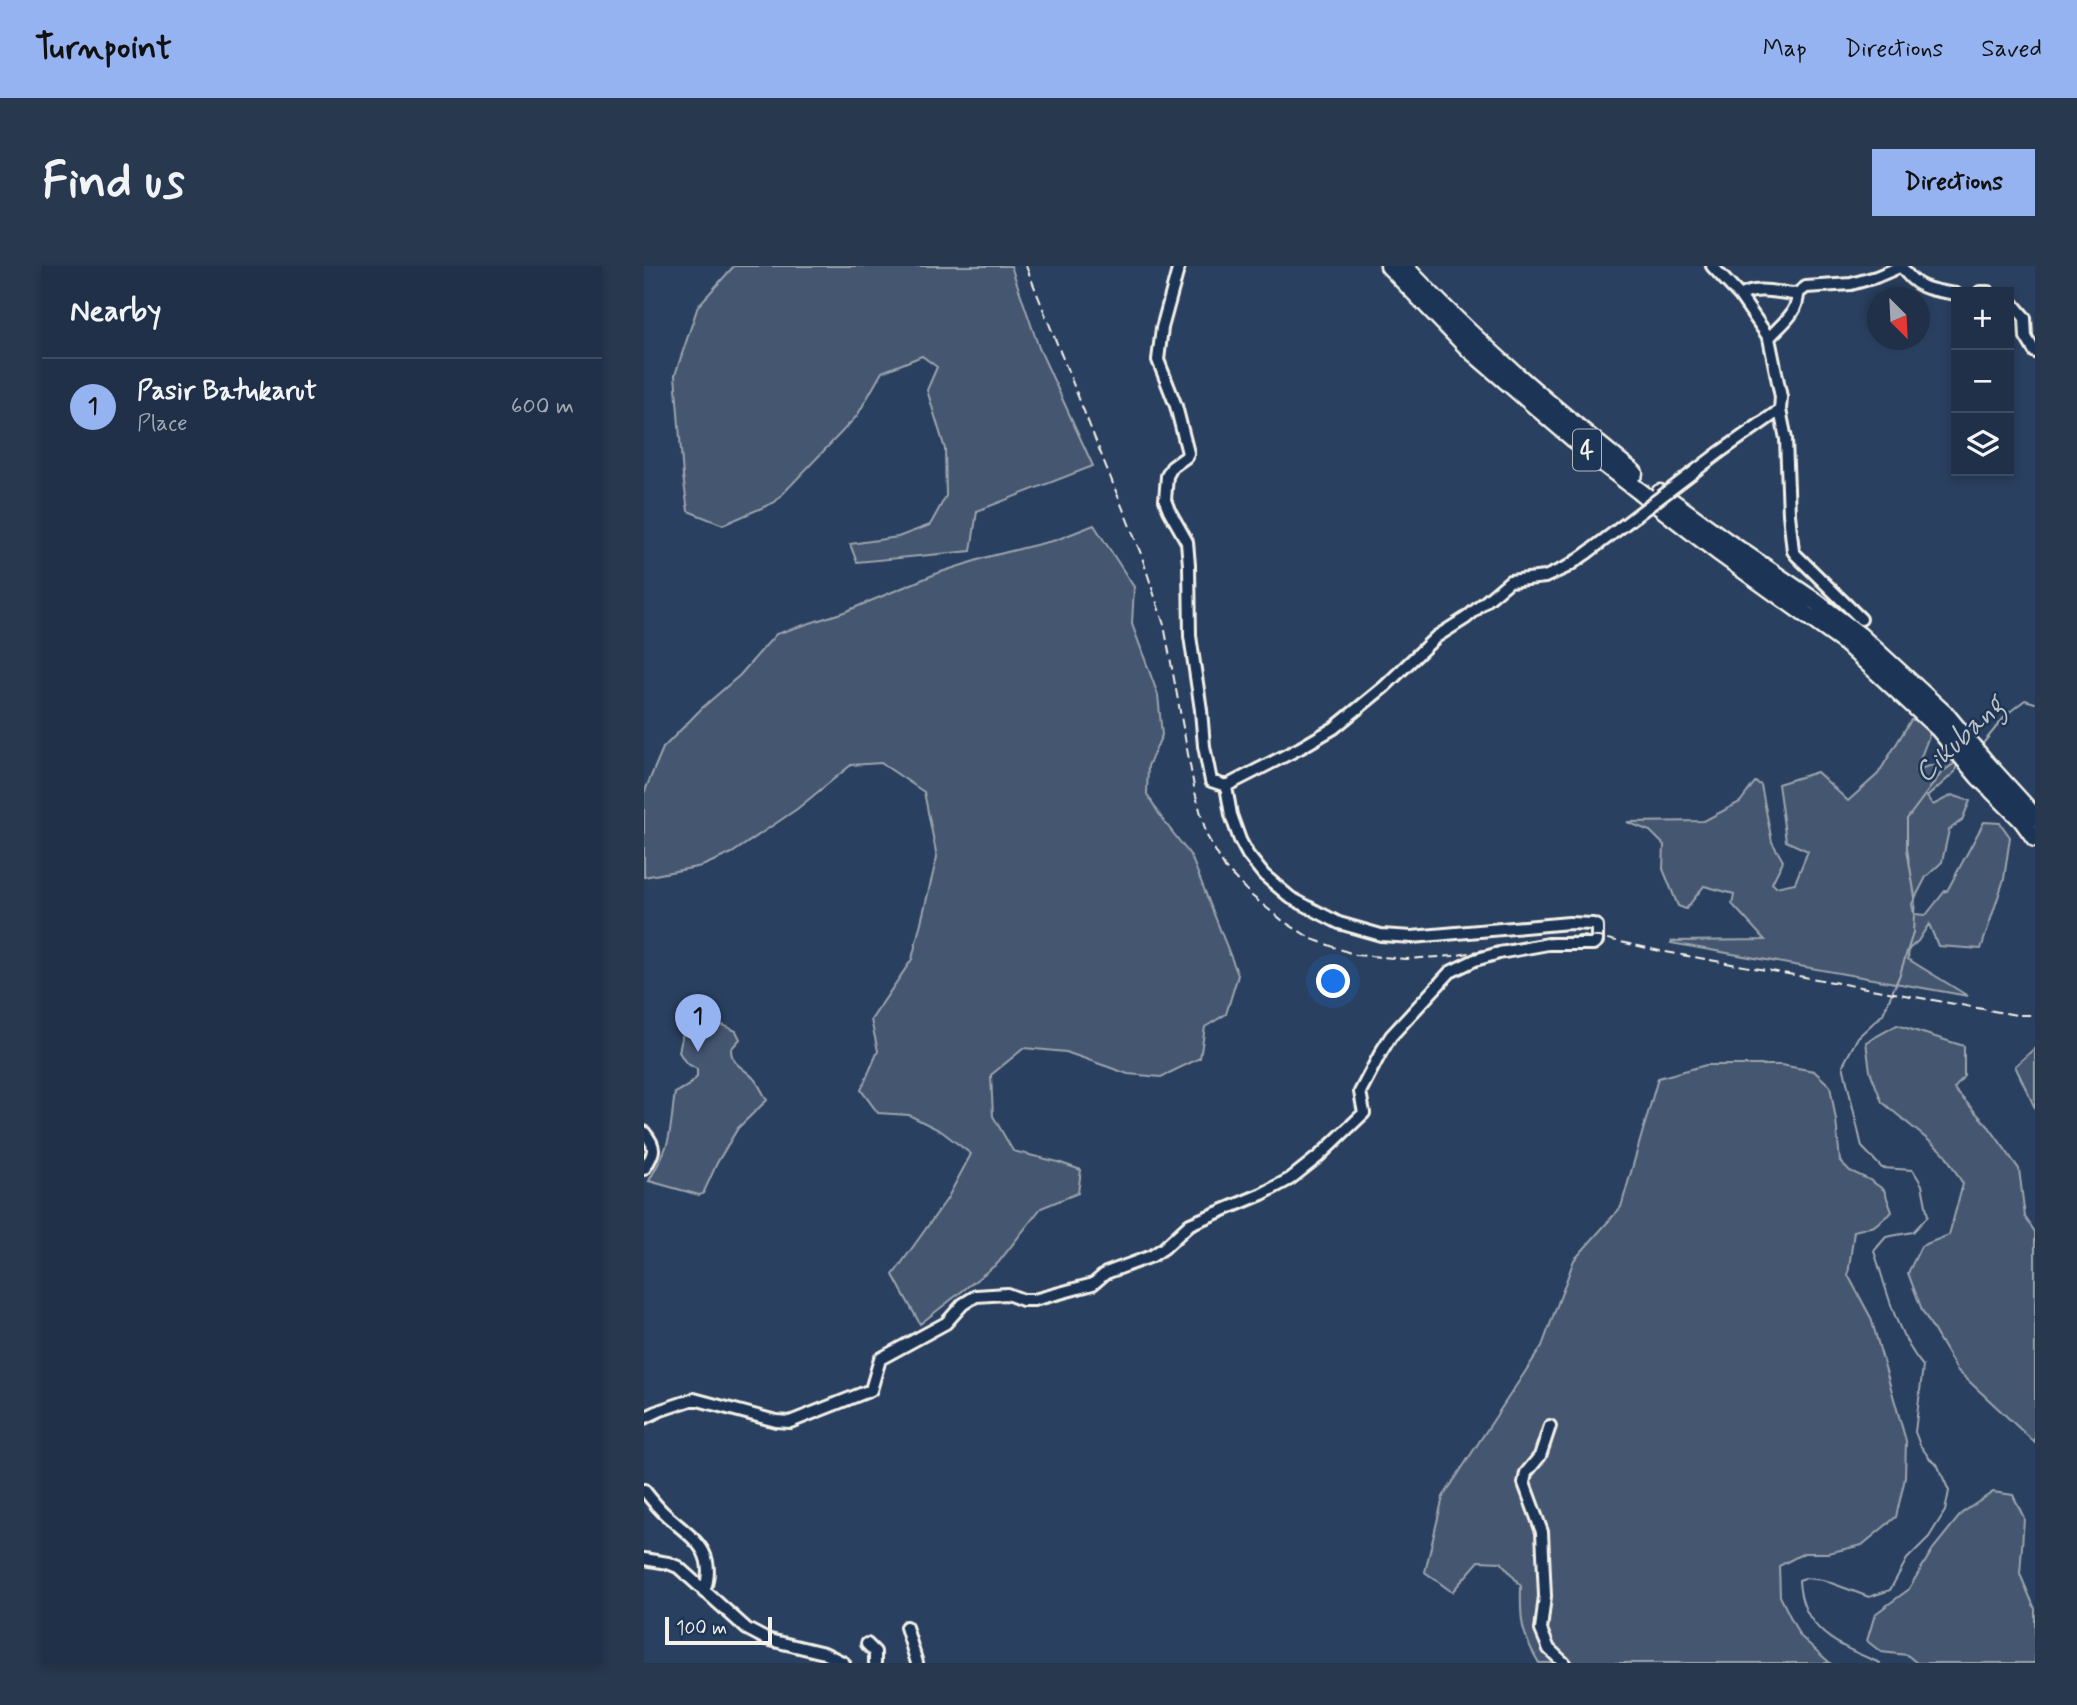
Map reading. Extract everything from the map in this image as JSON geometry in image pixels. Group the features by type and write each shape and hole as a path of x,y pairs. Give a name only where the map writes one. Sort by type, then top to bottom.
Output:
{"highway":[{"name":"4","path":"1389,266 1469,349 1561,429 1717,551 1859,635 1947,716 2035,817"},
{"name":"4","path":"1404,266 1474,337 1556,411 1810,607 1938,728 2035,838"}],"street":[{"path":"1179,266 1162,327 1158,361 1175,406 1188,453 1172,467 1167,476 1166,500 1168,510 1187,542 1190,636 1211,781 1226,786 1334,728 1384,687 1436,637 1466,618 1510,582 1545,577 1567,567 1720,452 1780,411"},
{"path":"1712,266 1740,296 1769,338 1786,439 1793,551 1861,618"},
{"path":"1740,296 1749,291 1798,293 1806,287 1839,286 1863,281 1901,266 1910,280 1932,290 1951,293"},
{"path":"1769,338 1795,310 1798,293"},
{"path":"2014,305 2025,318 2026,337 2035,352"},
{"path":"644,1418 661,1409 694,1399 776,1421 795,1420 872,1390 880,1359 946,1323 972,1298 984,1294 1004,1294 1023,1300 1034,1300 1093,1284 1106,1273 1152,1256 1190,1224 1284,1183 1319,1156 1364,1113 1360,1092 1381,1052 1391,1036 1450,972 1475,960 1499,953 1548,944 1592,944 1597,941 1597,926 1584,923 1412,937 1381,935 1339,923 1291,898 1264,875 1240,840 1231,815 1226,786"},
{"path":"644,1132 653,1142 653,1154 644,1169"},
{"path":"1550,1426 1540,1456 1526,1473 1524,1483 1542,1532 1545,1596 1542,1636 1549,1649 1564,1663"},
{"path":"644,1490 664,1514 704,1550 708,1559 704,1592"},
{"path":"644,1559 678,1567 740,1624 766,1639 824,1653 844,1663"},
{"path":"906,1627 917,1663"},
{"path":"867,1644 875,1652 875,1663"}],"shaded area":[{"path":"734,266 1011,266 1039,348 1093,466 977,511 971,551 857,562 850,544 898,537 930,525 946,496 945,449 927,390 937,367 922,356 882,372 857,416 775,502 723,525 688,511 675,375 698,306"},
{"path":"1094,525 1134,587 1132,624 1158,695 1162,735 1148,766 1147,794 1191,856 1238,975 1226,1014 1205,1027 1200,1058 1161,1077 1128,1074 1066,1052 1024,1048 991,1075 993,1116 1013,1151 1081,1170 1078,1193 1041,1208 998,1263 920,1324 893,1275 947,1199 971,1154 941,1131 909,1115 878,1113 861,1090 878,1051 871,1020 912,959 937,857 924,792 881,763 851,765 797,809 732,853 702,866 644,877 644,793 663,748 702,708 740,675 776,634 844,612 938,573 987,557 1056,540"},
{"path":"1924,719 1930,733 1916,770 1950,760 1957,764 1955,772 1927,797 1933,805 1952,795 1970,801 1962,820 1949,830 1942,862 1926,877 1912,904 1914,914 1926,915 1947,891 1984,822 2000,823 2010,837 2004,879 1981,949 1938,946 1929,924 1909,949 1908,959 1968,996 1671,943 1765,940 1732,904 1734,894 1704,886 1686,909 1678,906 1663,869 1664,845 1650,831 1627,822 1704,821 1740,802 1755,782 1761,785 1772,842 1783,861 1772,883 1776,887 1795,883 1808,851 1786,841 1778,784 1817,772 1848,801 1878,774 1911,720"},
{"path":"699,1017 713,1025 723,1025 736,1031 740,1039 731,1049 733,1059 755,1080 767,1100 738,1128 717,1163 703,1194 699,1195 649,1181 667,1144 675,1093 697,1077 697,1069 686,1063 679,1052 683,1032"},
{"path":"1897,1025 1964,1046 1964,1076 1954,1089 1989,1127 2019,1169 2025,1217 2035,1232 2035,1443 1957,1370 1922,1310 1908,1273 1921,1246 1949,1235 1963,1184 1945,1154 1882,1102 1870,1071 1866,1042"},
{"path":"2035,1048 2035,1108 2015,1066"},
{"path":"1706,1065 1781,1065 1814,1071 1830,1086 1840,1161 1850,1171 1884,1190 1892,1212 1874,1226 1854,1231 1848,1275 1871,1318 1906,1441 1905,1478 1896,1517 1862,1545 1828,1553 1804,1553 1779,1566 1780,1596 1799,1635 1830,1663 1539,1663 1528,1643 1523,1626 1521,1586 1501,1562 1479,1561 1452,1592 1425,1572 1443,1497 1542,1346 1574,1260 1621,1207 1658,1078"},
{"path":"1993,1492 2013,1495 2024,1518 2020,1574 2035,1609 2035,1663 1917,1663 1907,1655 1881,1652 1867,1641 1875,1614 1908,1590 1933,1549 1962,1513"}],"waterway":[{"name":"Cikubang","path":"1980,747 2007,714 2025,700 2035,703"},
{"name":"Cikubang","path":"1880,1663 1837,1643 1815,1624 1801,1598 1799,1580 1823,1580 1869,1597 1890,1590 1907,1559 1929,1537 1945,1511 1949,1491 1937,1464 1920,1445 1915,1432 1923,1366 1899,1326 1874,1251 1886,1237 1913,1232 1928,1216 1922,1185 1913,1170 1882,1168 1862,1147 1843,1065 1858,1037 1883,1014 1913,933 1915,897 1907,849 1907,819 1942,772 1958,761"}],"railway":[{"path":"1026,266 1141,554 1164,625 1195,792 1207,836 1225,868 1252,896 1283,921 1312,939 1356,955 1406,959 1453,956 1541,939 1599,937 1660,951 2016,1015 2035,1015"}],"place":[{"name":"Pasir Batukarut","path":"698,1052"}]}
